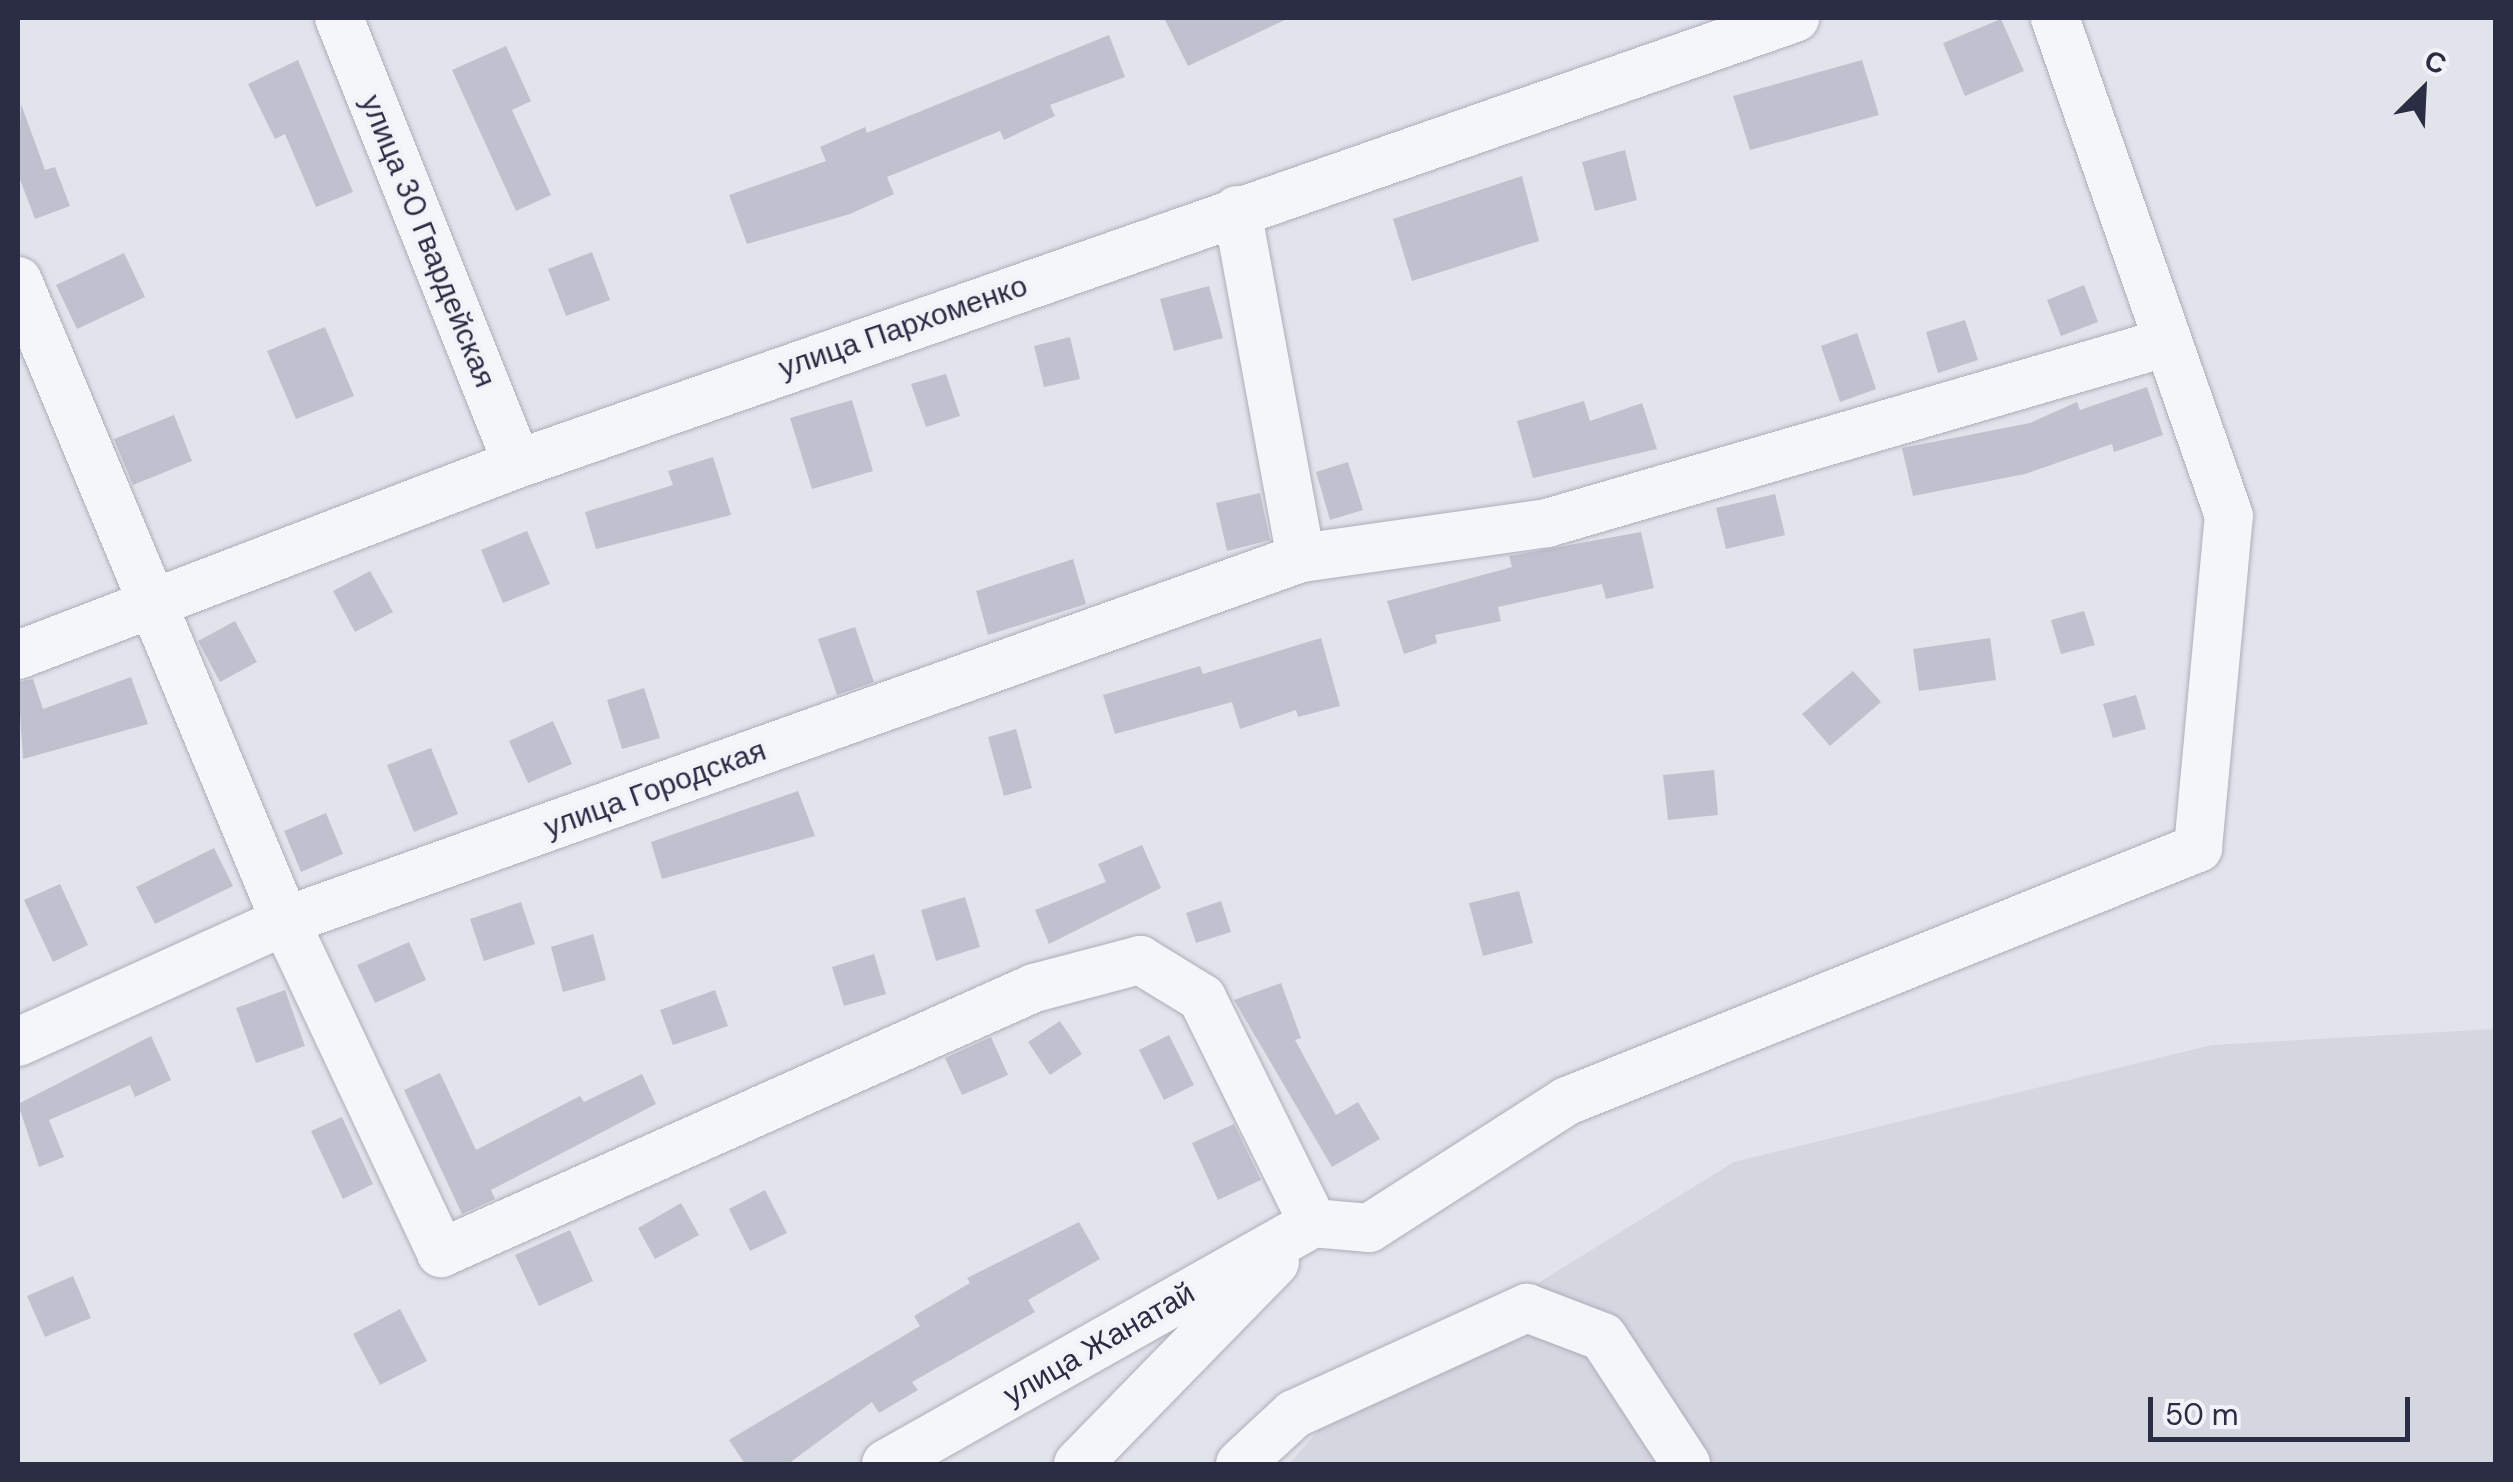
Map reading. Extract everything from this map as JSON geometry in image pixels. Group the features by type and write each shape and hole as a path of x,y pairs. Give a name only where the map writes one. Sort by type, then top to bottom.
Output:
{"street":[{"name":"улица 30 Гвардейская","path":"339,18 517,464"},
{"name":"улица Пархоменко","path":"18,655 517,464 1795,18"},
{"path":"1312,1223 1368,1228 1567,1101 2198,848 2229,516 2056,18"},
{"path":"1237,210 1301,558"},
{"path":"18,280 285,920 442,1253 1034,988 1140,960 1202,998 1312,1223"},
{"name":"улица Городская","path":"18,1042 285,920 1301,558 1547,523 2168,342"},
{"path":"1078,1464 1312,1223"},
{"name":"улица Жанатай","path":"886,1464 1312,1223"},
{"path":"1240,1464 1294,1414 1528,1308 1603,1336 1686,1464"}],"shaded area":[{"path":"2495,1029 2495,1464 1289,1464 1342,1404 1734,1162 2212,1045"}],"building":[{"path":"1164,18 1289,18 1188,66"},
{"path":"2001,19 2024,71 1965,96 1943,43"},
{"path":"1109,35 1125,77 1050,105 1055,116 1004,140 1000,131 887,177 894,194 850,214 747,244 729,195 826,161 820,147 865,127 867,133"},
{"path":"506,46 531,101 512,110 551,195 516,211 452,70"},
{"path":"298,60 353,192 316,207 285,134 275,139 248,84"},
{"path":"1862,60 1879,115 1750,150 1733,96"},
{"path":"21,104 45,170 55,167 70,206 35,219 18,174"},
{"path":"1625,150 1637,200 1595,211 1582,162"},
{"path":"1522,176 1539,241 1412,281 1393,219"},
{"path":"592,252 610,300 566,316 548,269"},
{"path":"124,253 145,297 77,329 56,285"},
{"path":"2084,285 2098,322 2061,336 2047,300"},
{"path":"1209,286 1223,338 1174,351 1160,299"},
{"path":"1965,320 1978,360 1938,373 1926,332"},
{"path":"325,327 354,396 296,419 267,351"},
{"path":"1857,333 1876,389 1840,402 1821,346"},
{"path":"1070,337 1080,379 1044,387 1034,346"},
{"path":"946,374 960,416 926,427 911,384"},
{"path":"2147,387 2163,435 2114,452 2112,444 2025,474 1913,496 1902,448 2030,423 2077,402 2080,410"},
{"path":"852,400 873,471 812,489 790,418"},
{"path":"1584,401 1590,421 1642,403 1657,449 1533,478 1517,421"},
{"path":"174,415 192,461 133,485 114,439"},
{"path":"713,457 731,515 596,549 585,512 673,485 668,471"},
{"path":"1348,462 1363,510 1330,520 1316,472"},
{"path":"1260,493 1270,540 1227,551 1216,503"},
{"path":"1775,494 1785,535 1726,549 1716,508"},
{"path":"527,531 550,584 503,603 481,550"},
{"path":"1641,532 1654,588 1606,599 1602,584 1498,607 1501,621 1435,635 1437,643 1404,654 1387,601 1512,567 1509,556"},
{"path":"1073,559 1086,604 988,635 976,591"},
{"path":"370,571 393,612 355,632 333,591"},
{"path":"2084,611 2095,645 2061,654 2051,620"},
{"path":"235,621 257,662 220,682 198,641"},
{"path":"855,627 874,682 837,695 818,639"},
{"path":"1321,638 1340,706 1298,717 1296,710 1240,729 1232,702 1115,734 1103,695 1200,666 1203,674"},
{"path":"1990,638 1996,680 1919,691 1913,649"},
{"path":"1853,671 1881,702 1830,746 1802,714"},
{"path":"131,677 148,724 23,759 18,682 33,679 43,709"},
{"path":"644,688 660,738 622,749 607,700"},
{"path":"2136,695 2146,729 2113,738 2103,704"},
{"path":"553,721 572,764 528,783 509,741"},
{"path":"1016,729 1032,788 1004,796 988,737"},
{"path":"431,748 458,814 414,832 387,765"},
{"path":"1714,770 1718,815 1668,820 1663,775"},
{"path":"798,791 815,836 662,879 651,842"},
{"path":"326,813 343,854 301,872 284,831"},
{"path":"1142,845 1161,888 1049,944 1035,910 1106,882 1098,864"},
{"path":"214,848 233,886 155,924 136,887"},
{"path":"60,884 88,945 53,962 24,900"},
{"path":"1519,891 1533,943 1483,956 1469,903"},
{"path":"965,897 980,947 936,961 921,910"},
{"path":"1221,901 1231,932 1196,943 1186,913"},
{"path":"521,902 535,944 484,961 470,919"},
{"path":"593,934 606,980 563,992 551,947"},
{"path":"409,942 426,980 375,1003 357,965"},
{"path":"874,954 886,994 844,1006 832,967"},
{"path":"1281,983 1301,1038 1295,1040 1336,1115 1358,1102 1380,1139 1332,1167 1234,1000"},
{"path":"285,990 305,1046 256,1063 236,1008"},
{"path":"715,990 728,1026 673,1045 660,1010"},
{"path":"1060,1021 1082,1054 1050,1075 1028,1042"},
{"path":"1169,1035 1194,1085 1164,1100 1139,1050"},
{"path":"151,1036 171,1080 135,1097 130,1085 49,1120 64,1157 39,1167 18,1104"},
{"path":"991,1037 1008,1075 962,1095 945,1058"},
{"path":"440,1073 476,1150 580,1096 584,1102 642,1074 656,1104 491,1190 495,1199 462,1214 404,1090"},
{"path":"342,1117 373,1184 343,1199 311,1131"},
{"path":"1234,1124 1261,1180 1218,1200 1192,1143"},
{"path":"765,1190 787,1233 750,1251 729,1209"},
{"path":"681,1203 699,1235 655,1259 638,1228"},
{"path":"1079,1222 1100,1259 1028,1300 1035,1312 912,1382 918,1390 879,1413 872,1402 788,1464 745,1464 729,1440 920,1326 914,1316 970,1283 967,1278"},
{"path":"570,1230 593,1281 539,1306 515,1255"},
{"path":"73,1276 91,1318 45,1337 27,1296"},
{"path":"400,1309 427,1361 380,1385 353,1334"}]}
